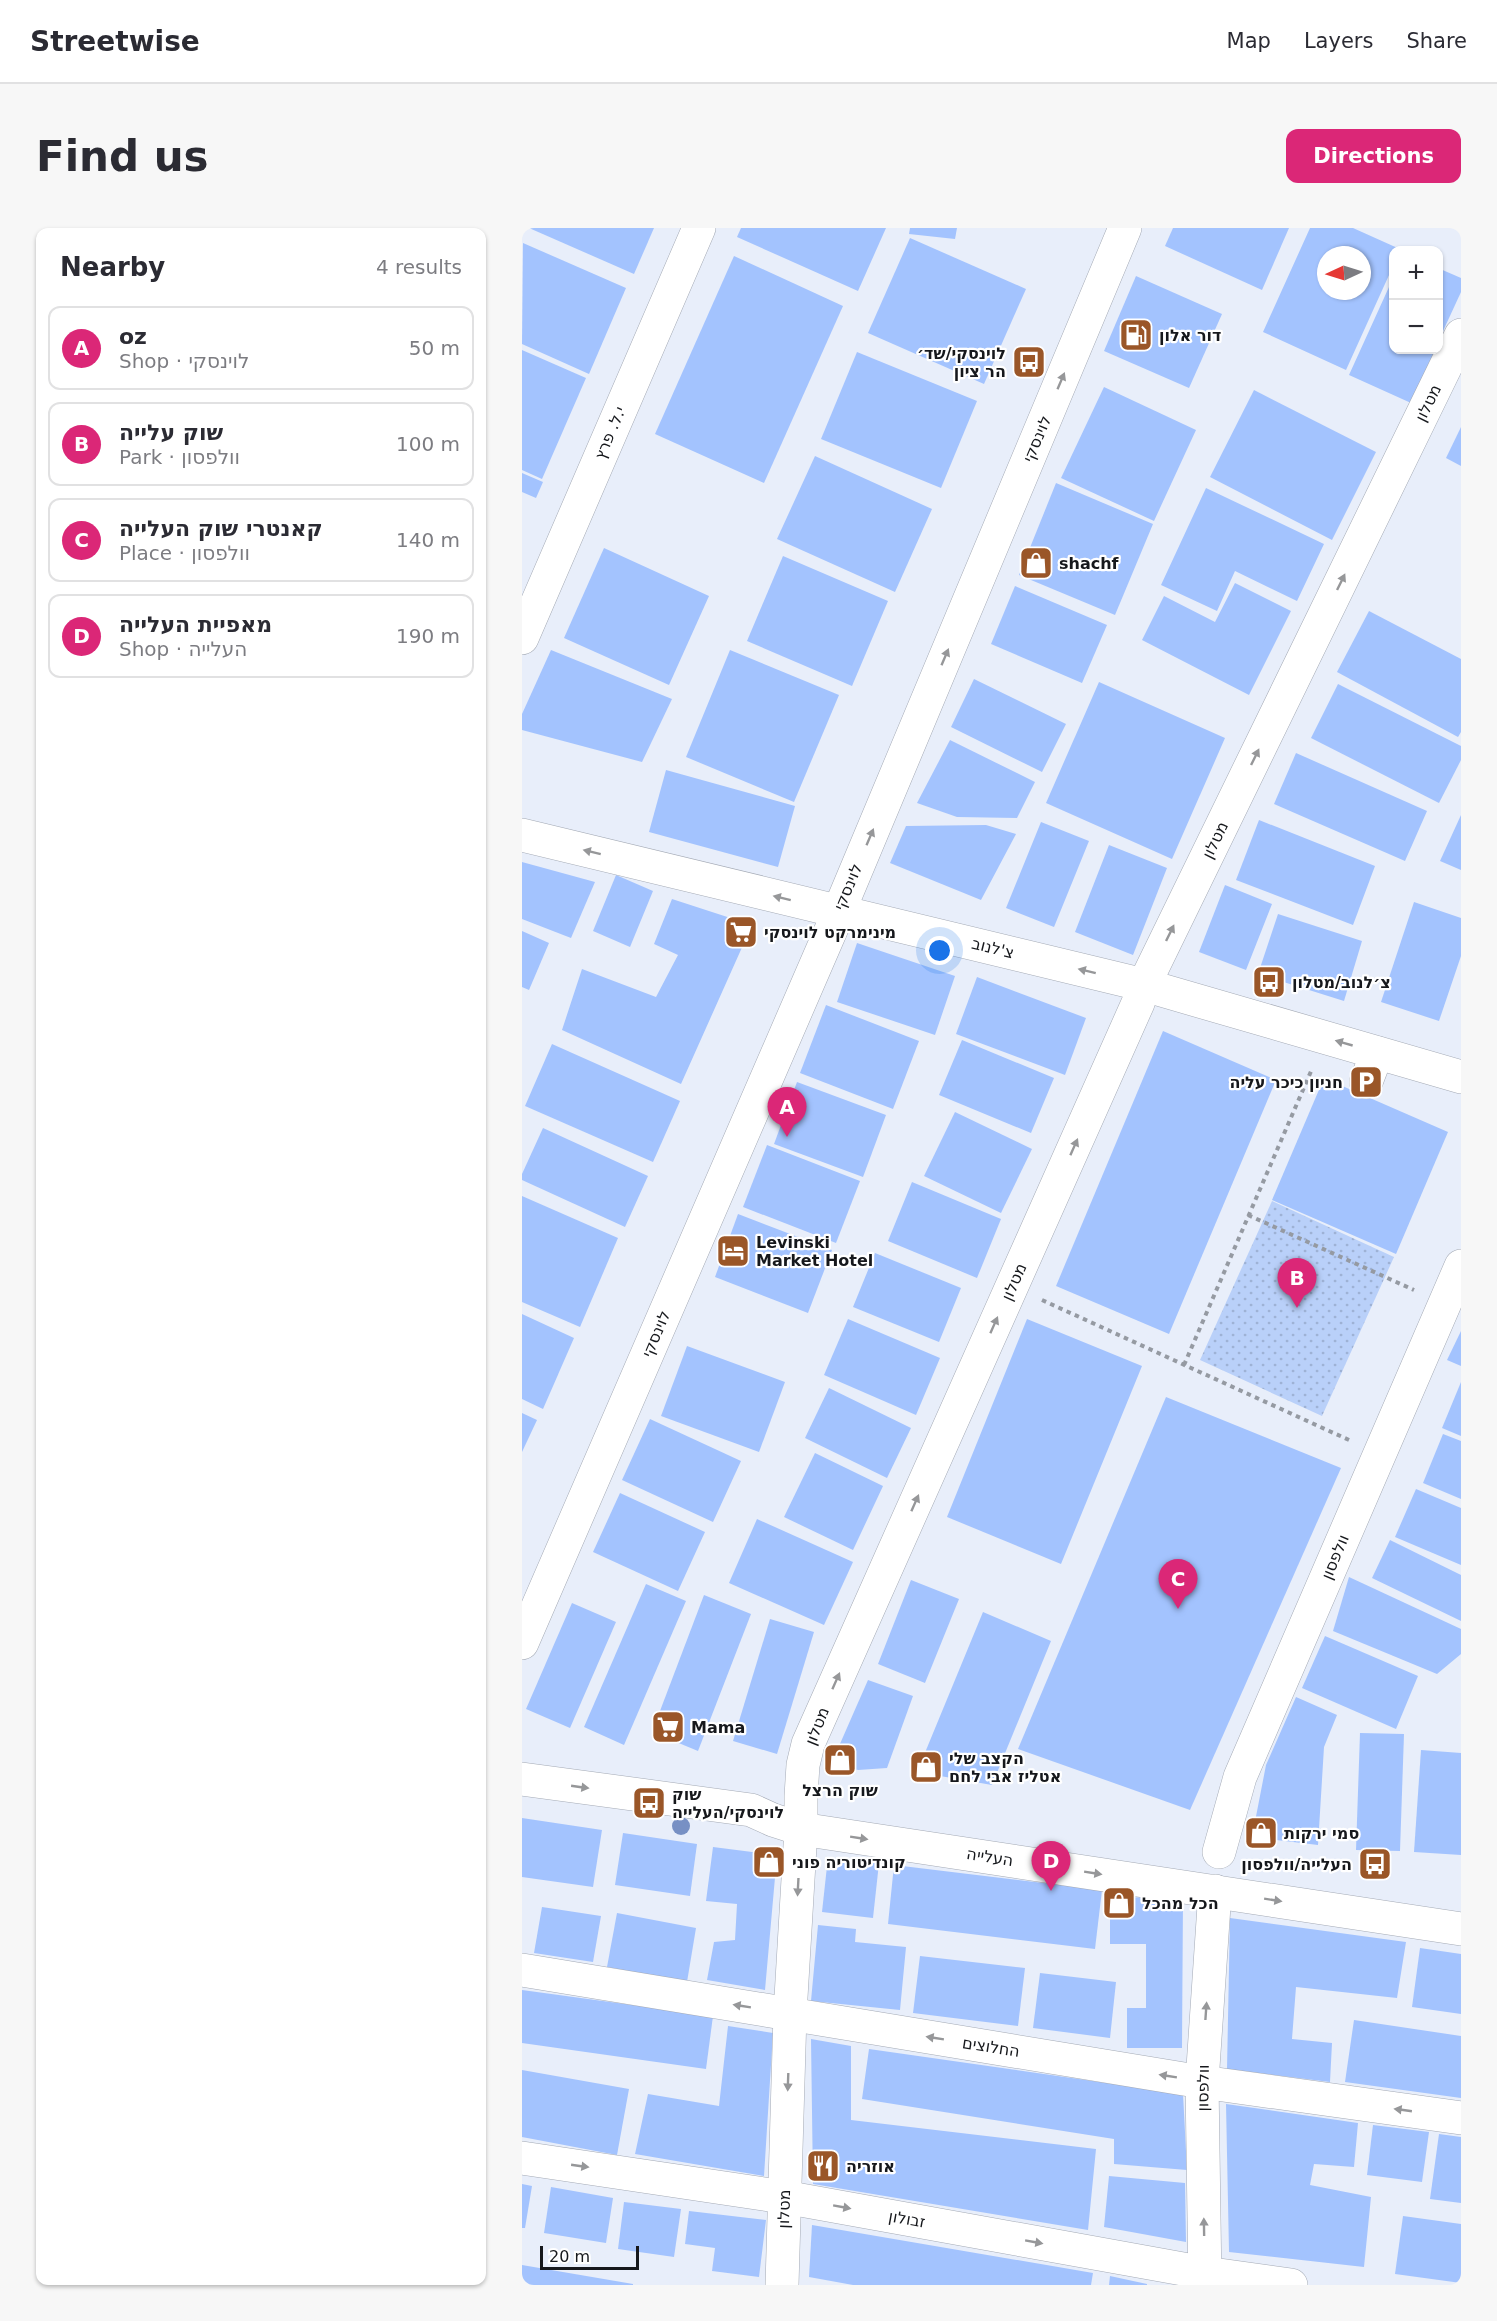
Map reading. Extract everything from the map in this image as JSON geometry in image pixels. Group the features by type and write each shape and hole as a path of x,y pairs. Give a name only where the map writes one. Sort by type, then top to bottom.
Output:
{"street":[{"name":"י.ל. פרץ","path":"522,638 699,228"},
{"name":"לוינסקי","path":"522,1643 839,910 1125,228"},
{"name":"מטלון","path":"782,2285 790,2014 803,1765 808,1744 1144,985 1461,335"},
{"name":"צ'לנוב","path":"522,835 1144,985 1325,1038 1372,1067 1461,1077"},
{"name":"וולפסון","path":"1219,1852 1240,1777 1461,1266"},
{"name":"העלייה","path":"522,1779 751,1810 801,1829 1461,1929"},
{"name":"וולפסון","path":"1205,2279 1202,2082 1215,1891"},
{"name":"החלוצים","path":"522,1970 1202,2082 1461,2118"},
{"name":"זבולון","path":"522,2158 784,2197 1205,2279 1291,2285"}],"path":[{"path":"1185,1365 1325,1038"},
{"path":"1248,1215 1445,1304"},
{"path":"1013,1283 1023,1291 1380,1454"}],"shaded area":[{"path":"1272,1201 1394,1257 1322,1416 1200,1360"}],"building":[{"path":"529,228 654,228 634,274"},
{"path":"741,228 886,228 858,291 737,237"},
{"path":"910,228 957,228 955,239 909,234"},
{"path":"1173,228 1289,228 1262,290 1165,246"},
{"path":"1310,228 1353,228 1393,246 1389,246 1389,275 1346,370 1263,332"},
{"path":"910,238 1026,289 984,384 868,333"},
{"path":"523,243 626,288 589,374 522,344"},
{"path":"734,256 843,306 764,483 655,434"},
{"path":"1443,270 1461,278 1461,292 1443,331"},
{"path":"1136,276 1222,314 1189,388 1104,351"},
{"path":"1389,287 1389,354 1433,354 1411,403 1349,375"},
{"path":"522,350 586,378 542,479 522,470"},
{"path":"857,352 977,401 941,488 821,439"},
{"path":"1104,387 1196,430 1154,521 1061,478"},
{"path":"1254,390 1376,452 1332,540 1210,477"},
{"path":"1461,427 1461,466 1446,458"},
{"path":"815,456 932,509 895,592 777,539"},
{"path":"522,473 543,482 536,498 522,492"},
{"path":"1056,483 1153,524 1115,615 1019,575"},
{"path":"1206,488 1324,544 1297,601 1235,571 1217,611 1161,585"},
{"path":"604,548 709,596 669,685 564,638"},
{"path":"783,556 888,601 852,686 747,641"},
{"path":"1235,583 1291,611 1249,695 1142,640 1164,596 1215,622"},
{"path":"1015,586 1107,625 1082,683 991,644"},
{"path":"1369,611 1461,659 1461,732 1458,737 1337,672"},
{"path":"551,650 672,699 642,762 522,730 522,714"},
{"path":"730,650 839,695 794,802 686,757"},
{"path":"974,679 1066,724 1042,772 951,727"},
{"path":"1099,682 1225,738 1172,859 1046,803"},
{"path":"1338,684 1461,746 1461,760 1439,803 1311,738"},
{"path":"950,740 1035,782 1017,818 957,817 917,803"},
{"path":"1296,753 1427,811 1405,861 1274,804"},
{"path":"666,770 795,806 778,867 649,832"},
{"path":"1461,815 1461,870 1440,861"},
{"path":"1259,820 1375,866 1353,925 1236,880"},
{"path":"1041,822 1089,841 1054,927 1006,908"},
{"path":"986,825 1016,834 981,900 890,863 906,826"},
{"path":"1109,845 1167,868 1133,955 1075,932"},
{"path":"522,862 595,882 571,938 522,919"},
{"path":"616,875 653,891 630,947 593,931"},
{"path":"1225,885 1272,904 1246,970 1199,952"},
{"path":"672,899 752,925 681,1084 562,1030 582,969 656,997 678,955 654,944"},
{"path":"1414,902 1461,918 1461,956 1439,1021 1381,1002"},
{"path":"1278,914 1362,941 1344,1001 1258,974"},
{"path":"522,931 549,943 529,990 522,987"},
{"path":"857,943 955,976 935,1035 837,1002"},
{"path":"977,977 1086,1018 1065,1075 956,1034"},
{"path":"826,1005 919,1041 893,1109 800,1073"},
{"path":"1163,1031 1276,1080 1169,1334 1056,1286"},
{"path":"962,1040 1054,1078 1031,1133 939,1095"},
{"path":"552,1044 680,1101 653,1162 525,1106"},
{"path":"1324,1078 1448,1132 1396,1254 1272,1200"},
{"path":"797,1082 886,1115 863,1177 774,1144"},
{"path":"955,1112 1032,1149 1001,1213 924,1176"},
{"path":"543,1128 648,1176 625,1227 522,1180 522,1174"},
{"path":"767,1145 860,1181 836,1243 743,1207"},
{"path":"912,1182 1001,1219 977,1278 888,1241"},
{"path":"522,1196 618,1238 580,1327 522,1302"},
{"path":"738,1214 832,1250 808,1313 715,1277"},
{"path":"875,1253 961,1288 939,1342 853,1307"},
{"path":"522,1314 574,1338 543,1409 522,1399"},
{"path":"848,1319 940,1358 916,1415 824,1375"},
{"path":"1027,1319 1142,1366 1061,1564 947,1517"},
{"path":"1461,1331 1461,1366 1447,1360"},
{"path":"687,1346 785,1382 759,1452 661,1416"},
{"path":"1461,1382 1461,1436 1442,1428"},
{"path":"829,1388 911,1428 887,1478 805,1438"},
{"path":"1166,1397 1341,1468 1190,1810 1018,1749"},
{"path":"522,1413 537,1420 522,1452"},
{"path":"650,1419 741,1461 713,1522 622,1480"},
{"path":"1443,1434 1461,1441 1461,1499 1423,1483"},
{"path":"815,1453 883,1486 853,1550 784,1517"},
{"path":"1416,1489 1461,1508 1461,1565 1395,1537"},
{"path":"620,1493 705,1532 678,1591 593,1552"},
{"path":"757,1519 853,1562 824,1625 729,1583"},
{"path":"1390,1540 1461,1575 1461,1621 1372,1578"},
{"path":"1349,1577 1461,1629 1461,1654 1437,1674 1333,1631"},
{"path":"911,1580 959,1599 925,1683 878,1664"},
{"path":"646,1584 686,1601 624,1745 584,1727"},
{"path":"704,1595 751,1614 698,1751 652,1732"},
{"path":"572,1603 616,1622 570,1728 526,1709"},
{"path":"983,1612 1051,1641 992,1785 917,1772"},
{"path":"770,1619 814,1632 777,1754 733,1741"},
{"path":"1325,1636 1418,1676 1396,1729 1302,1688"},
{"path":"868,1680 913,1696 887,1768 858,1770 832,1762"},
{"path":"1296,1697 1337,1715 1324,1747 1318,1845 1252,1837 1266,1765"},
{"path":"1360,1733 1404,1734 1400,1851 1356,1850"},
{"path":"1421,1750 1461,1753 1461,1855 1414,1852"},
{"path":"522,1818 602,1830 593,1887 522,1877"},
{"path":"623,1833 697,1844 690,1896 615,1885"},
{"path":"713,1847 777,1855 765,1990 707,1980 714,1942 735,1940 737,1904 706,1901"},
{"path":"828,1857 879,1863 873,1918 822,1912"},
{"path":"894,1865 1102,1890 1095,1949 888,1924"},
{"path":"1110,1897 1183,1898 1182,2048 1127,2048 1127,2008 1146,2008 1146,1944 1110,1944"},
{"path":"542,1907 601,1916 593,1962 534,1953"},
{"path":"617,1913 696,1928 687,1982 607,1967"},
{"path":"1230,1918 1406,1942 1397,1998 1296,1987 1292,2039 1332,2043 1330,2082 1227,2069"},
{"path":"818,1925 856,1929 855,1942 906,1947 900,2010 811,2001"},
{"path":"1420,1948 1461,1954 1461,2014 1412,2007"},
{"path":"920,1956 1025,1968 1018,2026 913,2013"},
{"path":"1040,1973 1116,1982 1110,2038 1033,2028"},
{"path":"522,1990 713,2016 706,2069 522,2043"},
{"path":"1354,2020 1461,2036 1461,2098 1345,2082"},
{"path":"728,2026 773,2033 764,2176 635,2154 648,2094 719,2106"},
{"path":"811,2039 851,2046 851,2120 1096,2149 1088,2230 813,2184"},
{"path":"869,2049 1183,2094 1187,2170 1114,2164 1114,2139 862,2099"},
{"path":"522,2070 629,2089 617,2155 522,2137"},
{"path":"1226,2104 1358,2123 1354,2167 1314,2164 1310,2185 1371,2197 1364,2267 1229,2252"},
{"path":"1373,2125 1429,2132 1422,2182 1367,2175"},
{"path":"1439,2134 1461,2137 1461,2203 1430,2199"},
{"path":"1109,2176 1185,2183 1186,2242 1104,2227"},
{"path":"522,2184 532,2186 525,2228 522,2228"},
{"path":"551,2187 613,2198 606,2243 544,2233"},
{"path":"624,2202 681,2209 674,2257 618,2249"},
{"path":"689,2211 766,2220 759,2277 712,2271 715,2248 685,2244"},
{"path":"1403,2216 1461,2224 1461,2283 1395,2274"},
{"path":"812,2225 1093,2273 1091,2285 853,2285 809,2277"},
{"path":"522,2265 633,2284 633,2285 522,2285"},
{"path":"1110,2276 1147,2284 1147,2285 1109,2285"}],"place":[{"name":"דור אלון","path":"1136,335"},
{"name":"לוינסקי/שד׳ הר ציון","path":"1029,362"},
{"name":"shachf","path":"1036,563"},
{"name":"מינימרקט לוינסקי","path":"741,932"},
{"name":"צ׳לנוב/מטלון","path":"1269,982"},
{"name":"חניון כיכר עליה","path":"1366,1082"},
{"name":"oz","path":"787,1137"},
{"name":"Levinski Market Hotel","path":"733,1251"},
{"name":"שוק עלייה","path":"1297,1308"},
{"name":"קאנטרי שוק העלייה","path":"1178,1609"},
{"name":"Mama","path":"668,1727"},
{"name":"שוק הרצל","path":"840,1760"},
{"name":"הקצב שלי אטליז אבי לחם","path":"926,1767"},
{"name":"שוק לוינסקי/העלייה","path":"649,1803"},
{"name":"סמי ירקות","path":"1261,1833"},
{"name":"קונדיטוריה פוני","path":"769,1862"},
{"name":"העלייה/וולפסון","path":"1375,1864"},
{"name":"מאפיית העלייה","path":"1051,1891"},
{"name":"הכל מהכל","path":"1119,1903"},
{"name":"אוזריה","path":"823,2166"}]}
